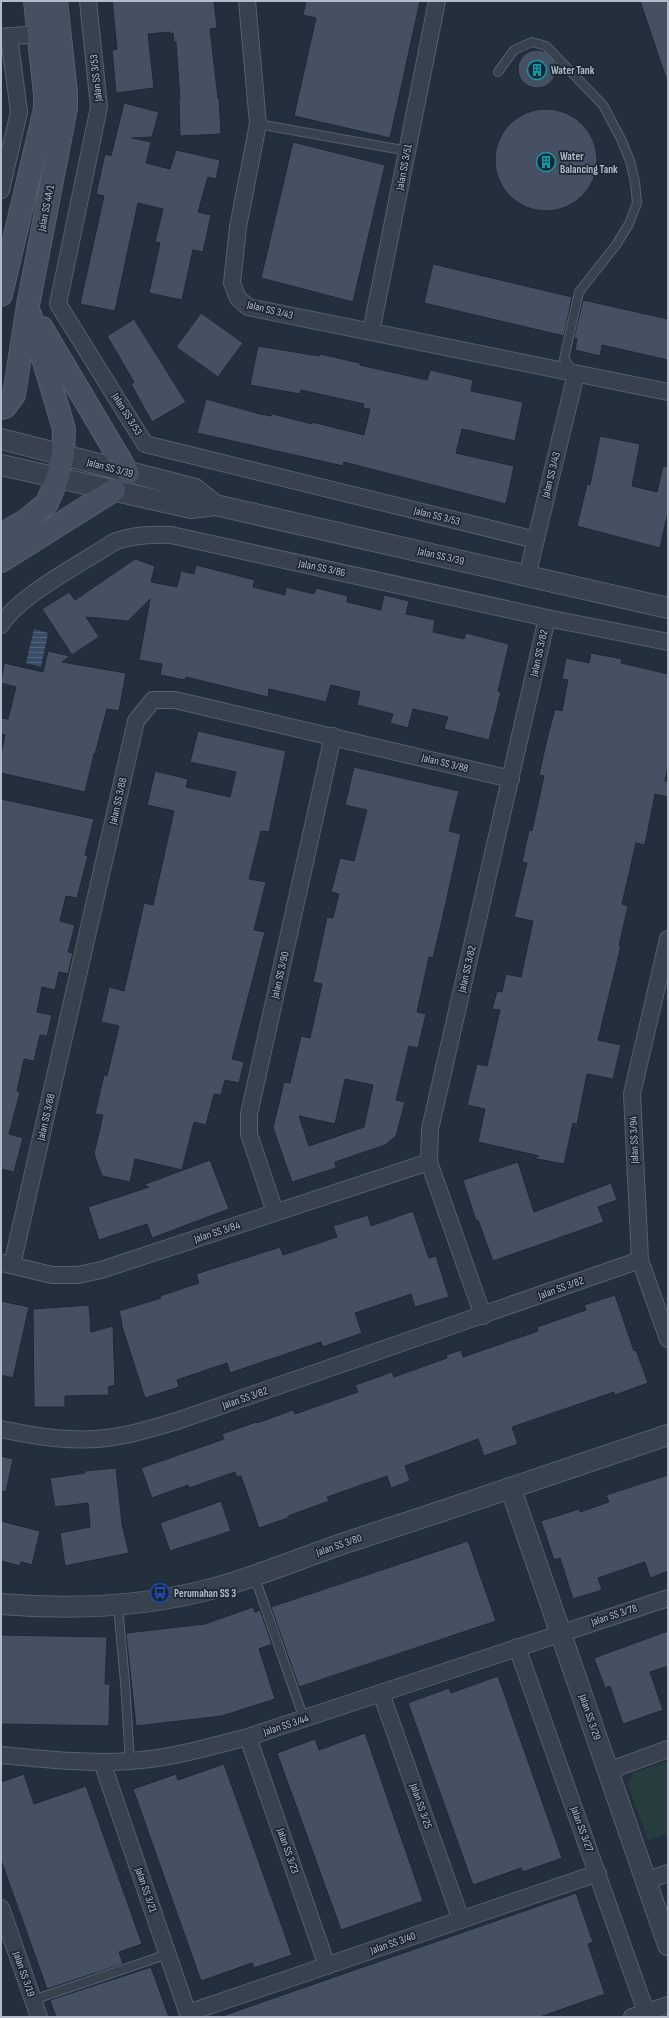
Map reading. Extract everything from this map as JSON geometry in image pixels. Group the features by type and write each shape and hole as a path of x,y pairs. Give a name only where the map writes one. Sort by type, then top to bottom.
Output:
{"main road":[{"name":"Jalan SS 4A/1","path":"1,293 45,109 45,94 35,1"},
{"name":"Jalan SS 4A/1","path":"1,408 5,407 14,395 28,305 66,108 66,92 56,1"},
{"path":"1,535 28,519 47,503 58,477 63,455 64,429 46,374 28,305"},
{"path":"28,305 128,473"},
{"path":"1,561 114,490"}],"street":[{"name":"Jalan SS 3/53","path":"88,1 99,107 58,304 145,444 536,540"},
{"name":"Jalan SS 3/43","path":"247,1 258,124 238,227 232,283 238,298 248,307 668,392"},
{"name":"Jalan SS 3/51","path":"371,332 438,1"},
{"path":"1,190 18,112 5,37 38,34"},
{"name":"Jalan SS 3/43","path":"527,576 576,374"},
{"name":"Jalan SS 3/39","path":"1,439 128,473 195,489 215,505"},
{"name":"Jalan SS 3/39","path":"1,465 191,508 215,505 668,608"},
{"name":"Jalan SS 3/86","path":"1,625 7,615 26,599 114,542 130,536 150,534 171,535 547,618 668,642"},
{"name":"Jalan SS 3/82","path":"483,1316 429,1162 430,1129 547,618"},
{"name":"Jalan SS 3/88","path":"6,1264 136,721 153,700 175,700 511,778"},
{"name":"Jalan SS 3/90","path":"275,1212 249,1134 249,1114 333,736"},
{"name":"Jalan SS 3/94","path":"668,939 632,1094 640,1260 668,1339"},
{"name":"Jalan SS 3/84","path":"6,1264 52,1275 86,1273 101,1270 429,1162"},
{"name":"Jalan SS 3/82","path":"1,1429 59,1439 115,1437 177,1421 483,1316 640,1260"},
{"name":"Jalan SS 3/80","path":"1,1604 44,1608 118,1606 216,1588 344,1543 511,1489 668,1435"},
{"name":"Jalan SS 3/29","path":"511,1489 668,1945"},
{"name":"Jalan SS 3/78","path":"561,1633 668,1598"},
{"name":"Jalan SS 3/44","path":"1,1755 64,1761 102,1762 130,1761 182,1753 248,1737 561,1633"},
{"name":"Jalan SS 3/27","path":"517,1647 598,1873 639,2015"},
{"name":"Jalan SS 3/25","path":"381,1693 461,1920"},
{"name":"Jalan SS 3/23","path":"248,1737 327,1966"},
{"path":"608,1771 668,1749"},
{"name":"Jalan SS 3/21","path":"102,1762 189,2015"},
{"name":"Jalan SS 3/40","path":"189,2015 598,1873"},
{"path":"646,1881 668,1873"},
{"name":"Jalan SS 3/19","path":"1,1908 4,1924 38,2017"},
{"path":"639,2015 668,2005"}],"lane":[{"path":"498,72 514,50 532,42 546,46 603,104 621,138 630,161 635,182 637,203 629,224 616,245 579,292 564,359 576,374"},
{"path":"258,124 408,151"},
{"path":"253,1575 304,1719"},
{"path":"118,1606 126,1682 130,1761"},
{"path":"33,2000 168,1954"}],"green space":[{"path":"668,1761 668,1834 648,1840 628,1785 633,1773"}],"water":[{"path":"34,629 48,633 41,667 26,663"}],"building":[{"path":"112,1 214,1 217,28 210,29 218,98 219,97 221,134 180,136 180,99 176,42 174,42 173,33 148,34 154,88 116,93 112,50 117,49"},
{"path":"306,1 420,1 390,138 294,116 316,18 303,15"},
{"path":"640,1 668,1 668,78 666,78"},
{"name":"Water Tank","path":"533,50 541,50 553,59 556,69 553,79 547,85 541,88 533,88 521,79 518,73 518,65 527,53"},
{"path":"124,103 159,112 152,137 132,138 151,142 146,163 170,169 176,150 220,160 216,179 208,177 198,212 211,215 203,252 193,250 182,300 149,293 160,243 155,242 163,209 138,203 115,311 80,304 104,196 96,194 105,154 111,156"},
{"name":"Water Balancing Tank","path":"546,109 566,113 582,124 593,140 597,160 593,180 582,196 566,207 546,211 526,207 510,196 499,180 495,160 499,140 510,124 526,113"},
{"path":"293,142 385,165 353,302 261,278"},
{"path":"433,264 572,297 564,336 424,303"},
{"path":"583,300 668,319 668,360 602,345 600,356 575,350 577,339 574,338"},
{"path":"201,313 243,343 218,377 176,347"},
{"path":"134,319 186,402 152,422 131,384 134,382 107,336"},
{"path":"258,346 319,356 320,354 360,363 360,365 427,380 430,370 473,380 471,391 523,402 515,441 462,429 456,453 514,466 506,504 344,462 343,466 197,433 206,399 260,414 272,416 269,413 364,435 370,409 363,408 364,404 301,390 300,394 250,385"},
{"path":"600,436 640,444 632,486 657,492 663,466 668,467 668,512 660,548 577,526 587,484 590,485"},
{"path":"135,559 155,566 151,582 177,587 181,571 194,574 196,565 255,580 253,587 285,595 286,587 314,594 316,588 348,596 347,602 381,610 384,595 409,601 406,614 435,620 433,632 464,639 466,633 509,644 498,691 501,692 489,740 444,729 448,717 413,709 408,728 390,723 393,714 357,705 360,692 331,685 326,702 269,689 268,697 186,677 185,680 160,675 162,664 139,660 150,599 128,621 86,617 99,637 72,655 42,609 69,592 75,600"},
{"path":"48,651 70,656 62,662 126,673 119,711 107,709 85,792 1,773 1,754 5,735 1,734 1,718 8,719 16,687 1,683 4,663 43,672"},
{"path":"591,653 622,659 621,663 668,674 668,766 665,781 668,782 668,797 655,794 645,845 636,843 622,904 628,906 619,946 621,946 598,1040 621,1045 613,1079 587,1074 577,1124 573,1123 564,1164 532,1158 539,1156 478,1142 485,1109 467,1105 477,1064 487,1066 500,1010 492,1009 497,991 502,992 506,974 521,977 533,921 514,917 527,863 522,862 529,830 532,831 544,776 539,775 547,739 555,709 562,711 568,680 562,679 566,658 589,663"},
{"path":"198,731 286,751 269,832 261,831 249,879 266,882 254,930 265,932 232,1059 244,1062 239,1083 225,1080 221,1095 214,1094 206,1125 194,1122 182,1170 135,1159 130,1182 102,1176 94,1154 103,1115 95,1114 104,1075 107,1076 119,1026 101,1022 109,987 124,991 144,903 153,905 174,811 147,805 155,771 188,779 186,787 230,797 236,772 190,762"},
{"path":"354,767 459,791 449,831 461,834 433,958 429,957 417,1012 426,1014 418,1048 409,1046 396,1100 405,1102 396,1136 385,1145 335,1162 336,1168 292,1182 273,1128 284,1082 290,1083 301,1036 310,1038 322,984 313,982 327,917 333,918 339,894 331,892 340,858 354,861 367,810 345,805","holes":["345,1079 373,1085 364,1127 309,1146 299,1116 335,1124"]},
{"path":"1,799 94,819 85,855 88,856 77,898 66,896 60,921 75,925 68,952 73,953 68,974 59,972 55,990 42,987 37,1012 52,1015 47,1036 40,1035 34,1061 24,1059 17,1091 20,1092 9,1134 23,1138 14,1172 1,1169"},
{"path":"210,1160 229,1209 152,1238 147,1224 99,1240 88,1207 149,1187 143,1185"},
{"path":"518,1162 534,1212 611,1183 617,1200 598,1207 604,1222 493,1261 478,1220 476,1221 463,1180"},
{"path":"413,1211 429,1258 436,1256 449,1297 415,1307 411,1294 355,1313 362,1333 323,1347 321,1342 230,1373 227,1363 177,1380 179,1387 145,1398 121,1323 119,1311 161,1298 160,1296 199,1283 196,1274 280,1247 283,1255 337,1237 333,1226 368,1215 371,1226"},
{"path":"615,1295 634,1351 636,1350 648,1383 615,1395 614,1392 512,1427 518,1444 484,1456 478,1439 405,1466 410,1481 391,1488 387,1476 327,1497 329,1501 259,1528 241,1476 237,1477 235,1472 189,1488 188,1485 152,1498 141,1468 224,1439 222,1434 256,1422 257,1423 293,1410 295,1414 358,1392 355,1385 392,1372 394,1377 447,1358 446,1355 461,1350 463,1357 538,1331 537,1327 586,1310 584,1305"},
{"path":"1,1301 29,1307 13,1378 1,1375"},
{"path":"89,1305 91,1332 113,1326 115,1385 108,1387 109,1395 65,1396 65,1407 34,1407 33,1309"},
{"path":"1,1456 13,1459 6,1492 1,1491"},
{"path":"116,1468 122,1524 129,1553 65,1566 60,1533 90,1527 88,1503 55,1507 50,1478 85,1473 85,1471"},
{"path":"668,1475 668,1571 650,1578 645,1562 598,1578 602,1590 573,1599 560,1558 554,1560 541,1521 579,1509 580,1512 609,1502 606,1495"},
{"path":"221,1501 231,1531 170,1551 160,1523"},
{"path":"1,1521 40,1531 32,1565 21,1562 20,1566 1,1561"},
{"path":"468,1541 496,1621 299,1687 271,1607"},
{"path":"253,1607 255,1612 260,1610 272,1644 259,1649 275,1699 222,1716 136,1726 126,1633 205,1624"},
{"path":"668,1631 668,1666 650,1672 663,1710 623,1724 610,1686 605,1688 594,1658"},
{"path":"1,1635 107,1637 105,1684 110,1684 109,1726 1,1724"},
{"path":"498,1676 562,1858 523,1872 521,1868 473,1885 408,1703 449,1688 451,1693"},
{"path":"365,1733 423,1901 341,1930 277,1753 315,1739 319,1750"},
{"path":"224,1764 292,1955 254,1968 252,1963 201,1981 133,1789 176,1774 178,1780"},
{"path":"24,1774 34,1804 86,1786 142,1944 119,1952 123,1964 47,1989 1,1860 1,1782"},
{"path":"576,1893 593,1942 588,1944 605,1994 591,1999 540,2017 225,2017 225,2015"},
{"path":"151,1967 169,2017 56,2017 50,2000"}],"place":[{"name":"Water Tank","path":"537,70"},
{"name":"Water Balancing Tank","path":"546,162"},
{"name":"Perumahan SS 3","path":"160,1593"}]}
